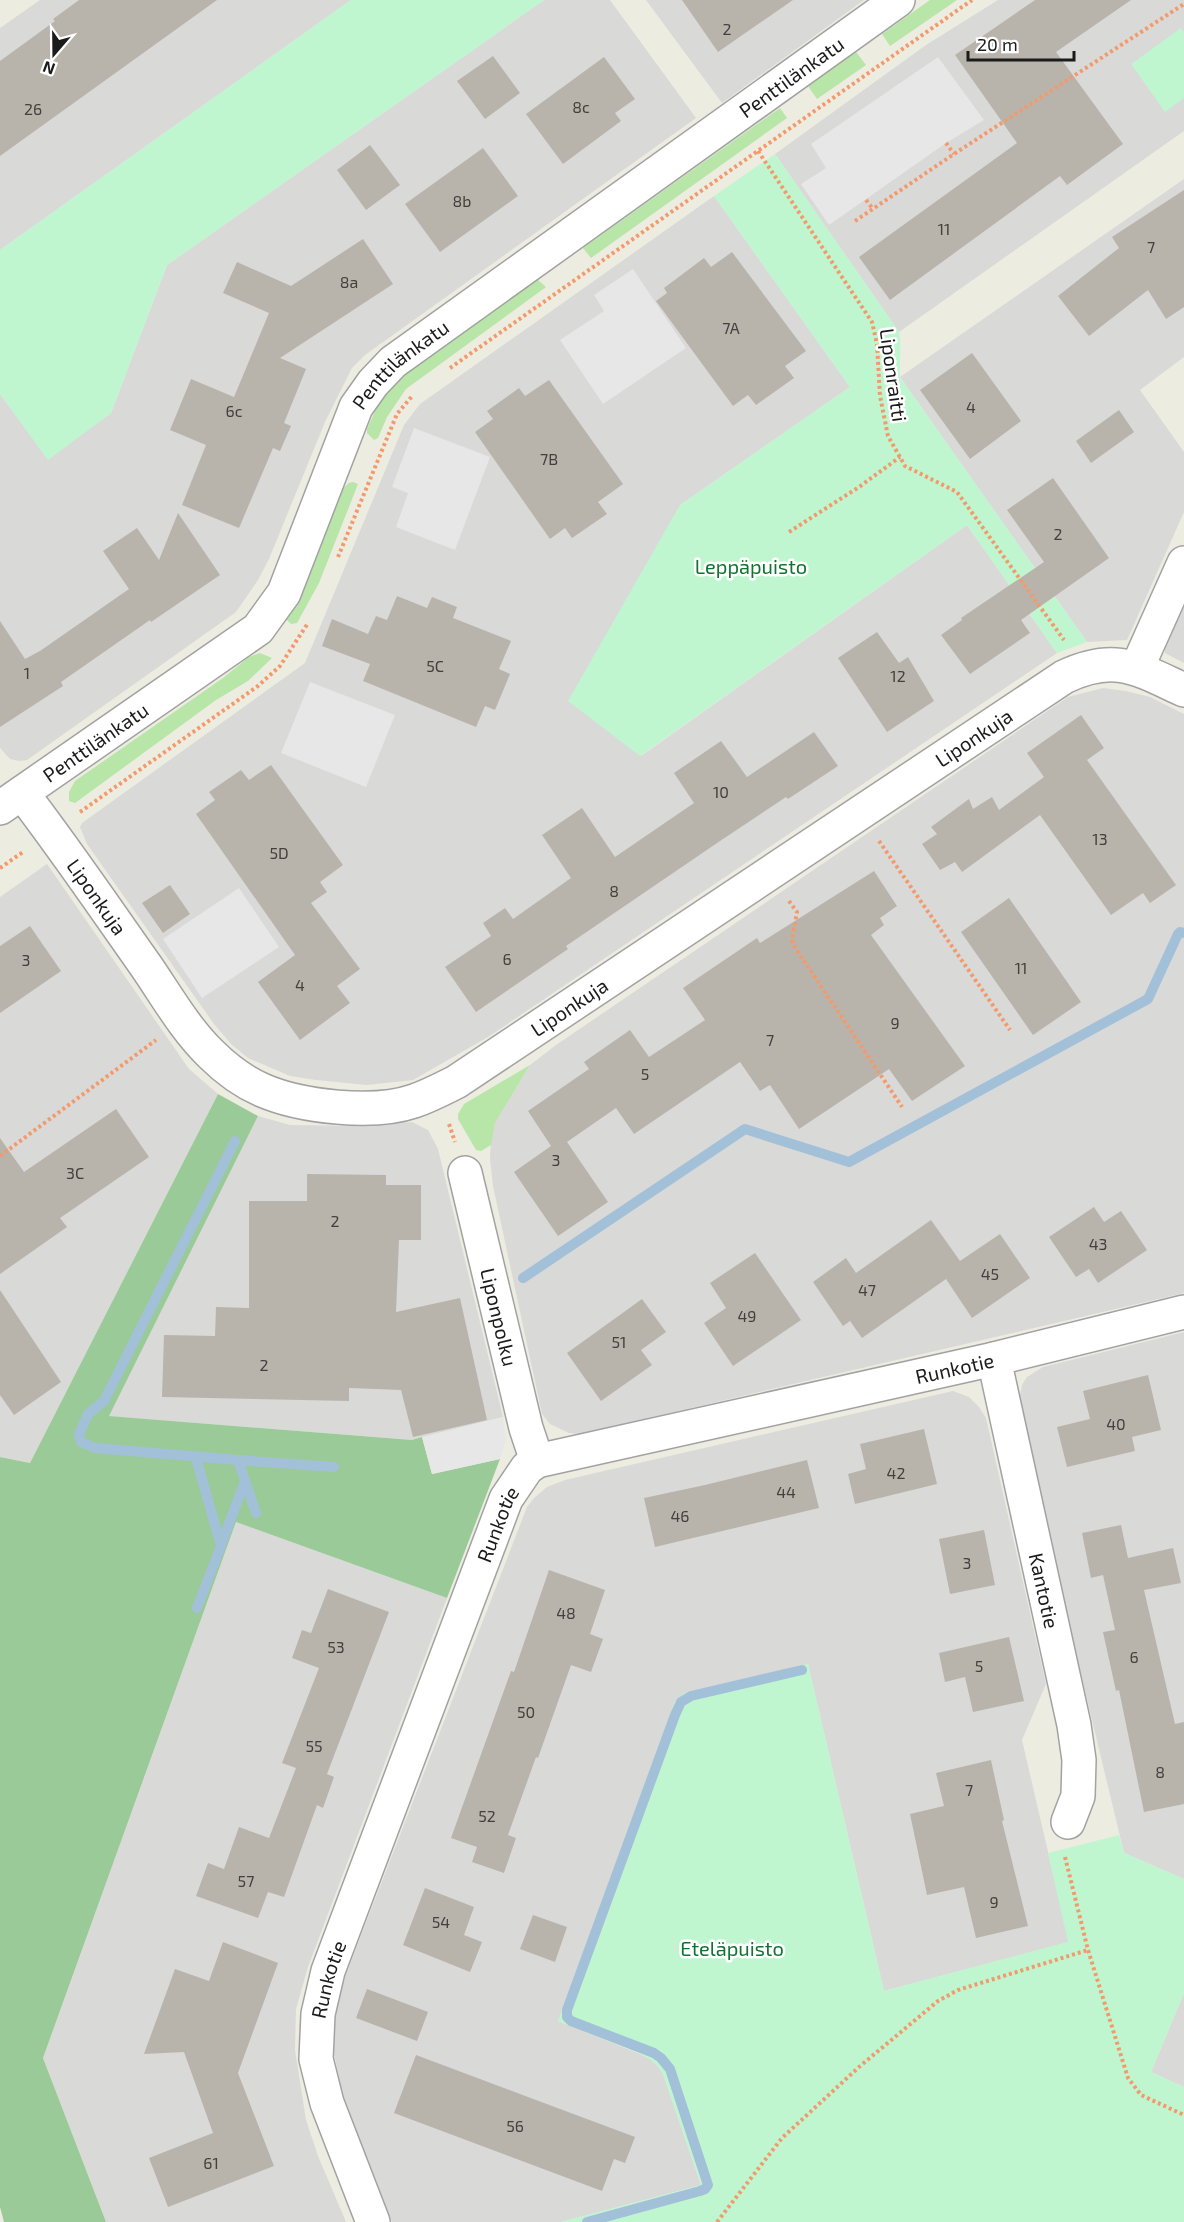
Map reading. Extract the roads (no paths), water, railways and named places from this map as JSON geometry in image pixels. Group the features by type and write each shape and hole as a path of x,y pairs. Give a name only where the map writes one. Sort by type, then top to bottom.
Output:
{"street":[{"name":"Penttilänkatu","path":"11,800 258,629 284,593 356,407 373,383 393,362 898,0"},
{"path":"1137,668 1184,563"},
{"name":"Liponkuja","path":"11,800 52,832 183,1020 210,1053 237,1075 262,1090 295,1101 326,1106 383,1106 412,1102 456,1082 1064,677 1083,668 1108,664 1126,665 1184,690"},
{"name":"Liponpolku","path":"465,1173 526,1428 537,1461"},
{"name":"Runkotie","path":"373,2222 327,2103 316,2059 318,2014 328,1971 506,1499 522,1474 537,1461 994,1359 1184,1312"},
{"name":"Kantotie","path":"994,1359 1074,1725 1079,1760 1078,1796 1068,1822"}],"waterway":[{"path":"523,1278 745,1129 849,1162 1148,999 1178,934 1184,933"},
{"path":"235,1141 104,1401 88,1414 79,1434 81,1442 95,1448 238,1460 256,1513"},
{"path":"196,1458 221,1546 197,1608"},
{"path":"238,1460 334,1467"},
{"path":"221,1545 245,1481"},
{"path":"587,2222 700,2191 708,2185 670,2069 661,2058 654,2053 571,2021 567,2017 567,2010 675,1715 681,1702 691,1696 802,1670"}],"park label":[{"name":"Leppäpuisto","path":"751,566"},
{"name":"Eteläpuisto","path":"732,1948"}]}
